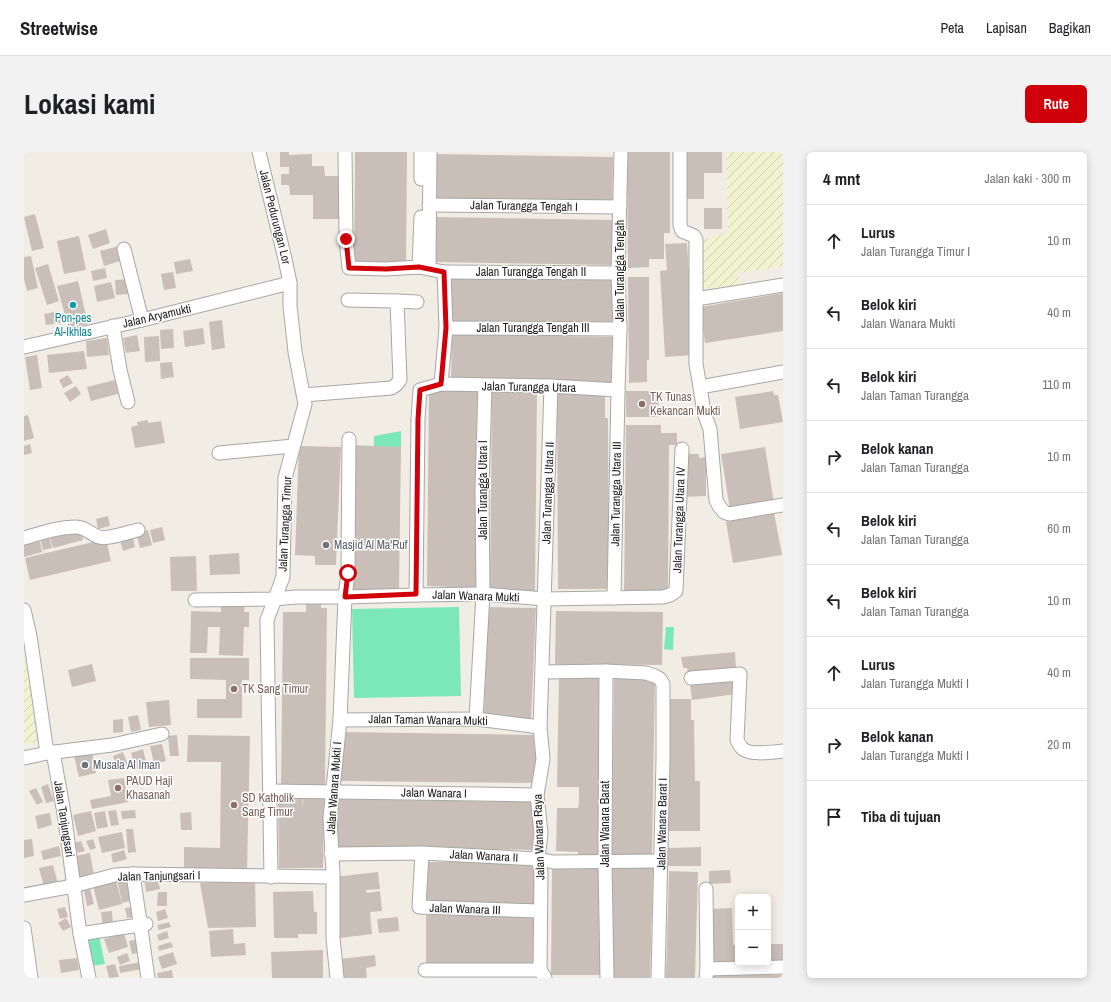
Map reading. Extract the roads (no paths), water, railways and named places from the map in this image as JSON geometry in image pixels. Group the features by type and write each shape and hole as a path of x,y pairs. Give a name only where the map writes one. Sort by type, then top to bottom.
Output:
{"street":[{"name":"Jalan Pedurungan Lor","path":"258,152 290,283"},
{"name":"Jalan Turangga Tengah II","path":"345,152 346,239 349,268 386,269 424,267 444,272 618,273"},
{"path":"421,152 426,213"},
{"path":"424,267 430,152"},
{"name":"Jalan Turangga Tengah","path":"618,390 620,328 618,273 621,152"},
{"path":"680,152 680,225 682,230 694,236 696,240 696,364 704,413 710,429 715,491 719,506 724,512 729,514 783,505"},
{"name":"Jalan Turangga Tengah I","path":"426,213 620,207"},
{"path":"124,249 142,320"},
{"path":"441,384 446,328 444,272"},
{"name":"Jalan Aryamukti","path":"24,347 142,320 290,283"},
{"name":"Jalan Turangga Timur","path":"272,876 267,620 283,577 285,478 305,404 295,352 290,306 290,283"},
{"path":"696,298 783,285"},
{"path":"348,300 417,302"},
{"path":"304,395 391,388 396,385 400,380 397,301"},
{"path":"113,326 120,370 128,402"},
{"name":"Jalan Turangga Tengah III","path":"446,328 620,328"},
{"path":"700,387 783,372"},
{"name":"Jalan Turangga Utara","path":"416,594 418,419 420,390 441,384 551,386 618,390"},
{"name":"Jalan Turangga Utara I","path":"476,719 483,594 482,489 485,386"},
{"name":"Jalan Turangga Utara II","path":"545,599 551,386"},
{"name":"Jalan Turangga Utara III","path":"614,598 618,390"},
{"name":"Jalan Wanara Mukti I","path":"337,978 333,938 330,818 340,720 345,597 348,573 349,439"},
{"path":"220,453 293,446"},
{"name":"Jalan Turangga Utara IV","path":"676,591 682,449"},
{"path":"24,538 70,527 84,528 102,538 138,530"},
{"name":"Jalan Wanara Mukti","path":"195,600 416,594 483,594 545,599 614,598 663,597 676,591"},
{"name":"Jalan Wanara Raya","path":"543,974 540,911 541,872 538,859 541,834 537,795 543,759 540,727 545,599"},
{"name":"Jalan Tanjungsari","path":"24,610 30,636 50,752 65,819 80,934 89,978"},
{"path":"543,672 606,671"},
{"name":"Jalan Wanara Barat I","path":"606,671 646,673 660,679 663,684 659,977"},
{"name":"Jalan Wanara Barat","path":"606,671 605,862 607,978"},
{"path":"691,678 740,674 737,740 746,751 757,753 783,751"},
{"name":"Jalan Taman Wanara Mukti","path":"340,720 476,719 540,727"},
{"path":"24,758 50,752 112,745 162,734"},
{"name":"Jalan Wanara I","path":"271,791 537,795"},
{"name":"Jalan Wanara II","path":"331,854 422,853 538,859 553,862 661,860"},
{"name":"Jalan Wanara III","path":"422,853 419,907 540,911"},
{"path":"137,874 148,978"},
{"name":"Jalan Tanjungsari I","path":"24,895 73,886 115,875 137,874 332,877"},
{"path":"706,889 706,974 783,967"},
{"path":"80,934 143,925"},
{"path":"143,925 153,978"},
{"path":"24,928 31,978"},
{"path":"422,973 543,974"}],"place":[{"name":"Pon-pes Al-Ikhlas","path":"73,305"},
{"name":"TK Tunas Kekancan Mukti","path":"642,404"},
{"name":"Masjid Al Ma'Ruf","path":"326,545"},
{"name":"TK Sang Timur","path":"234,689"},
{"name":"Musala Al Iman","path":"85,765"},
{"name":"PAUD Haji Khasanah","path":"118,788"},
{"name":"SD Katholik Sang Timur","path":"234,805"}]}
